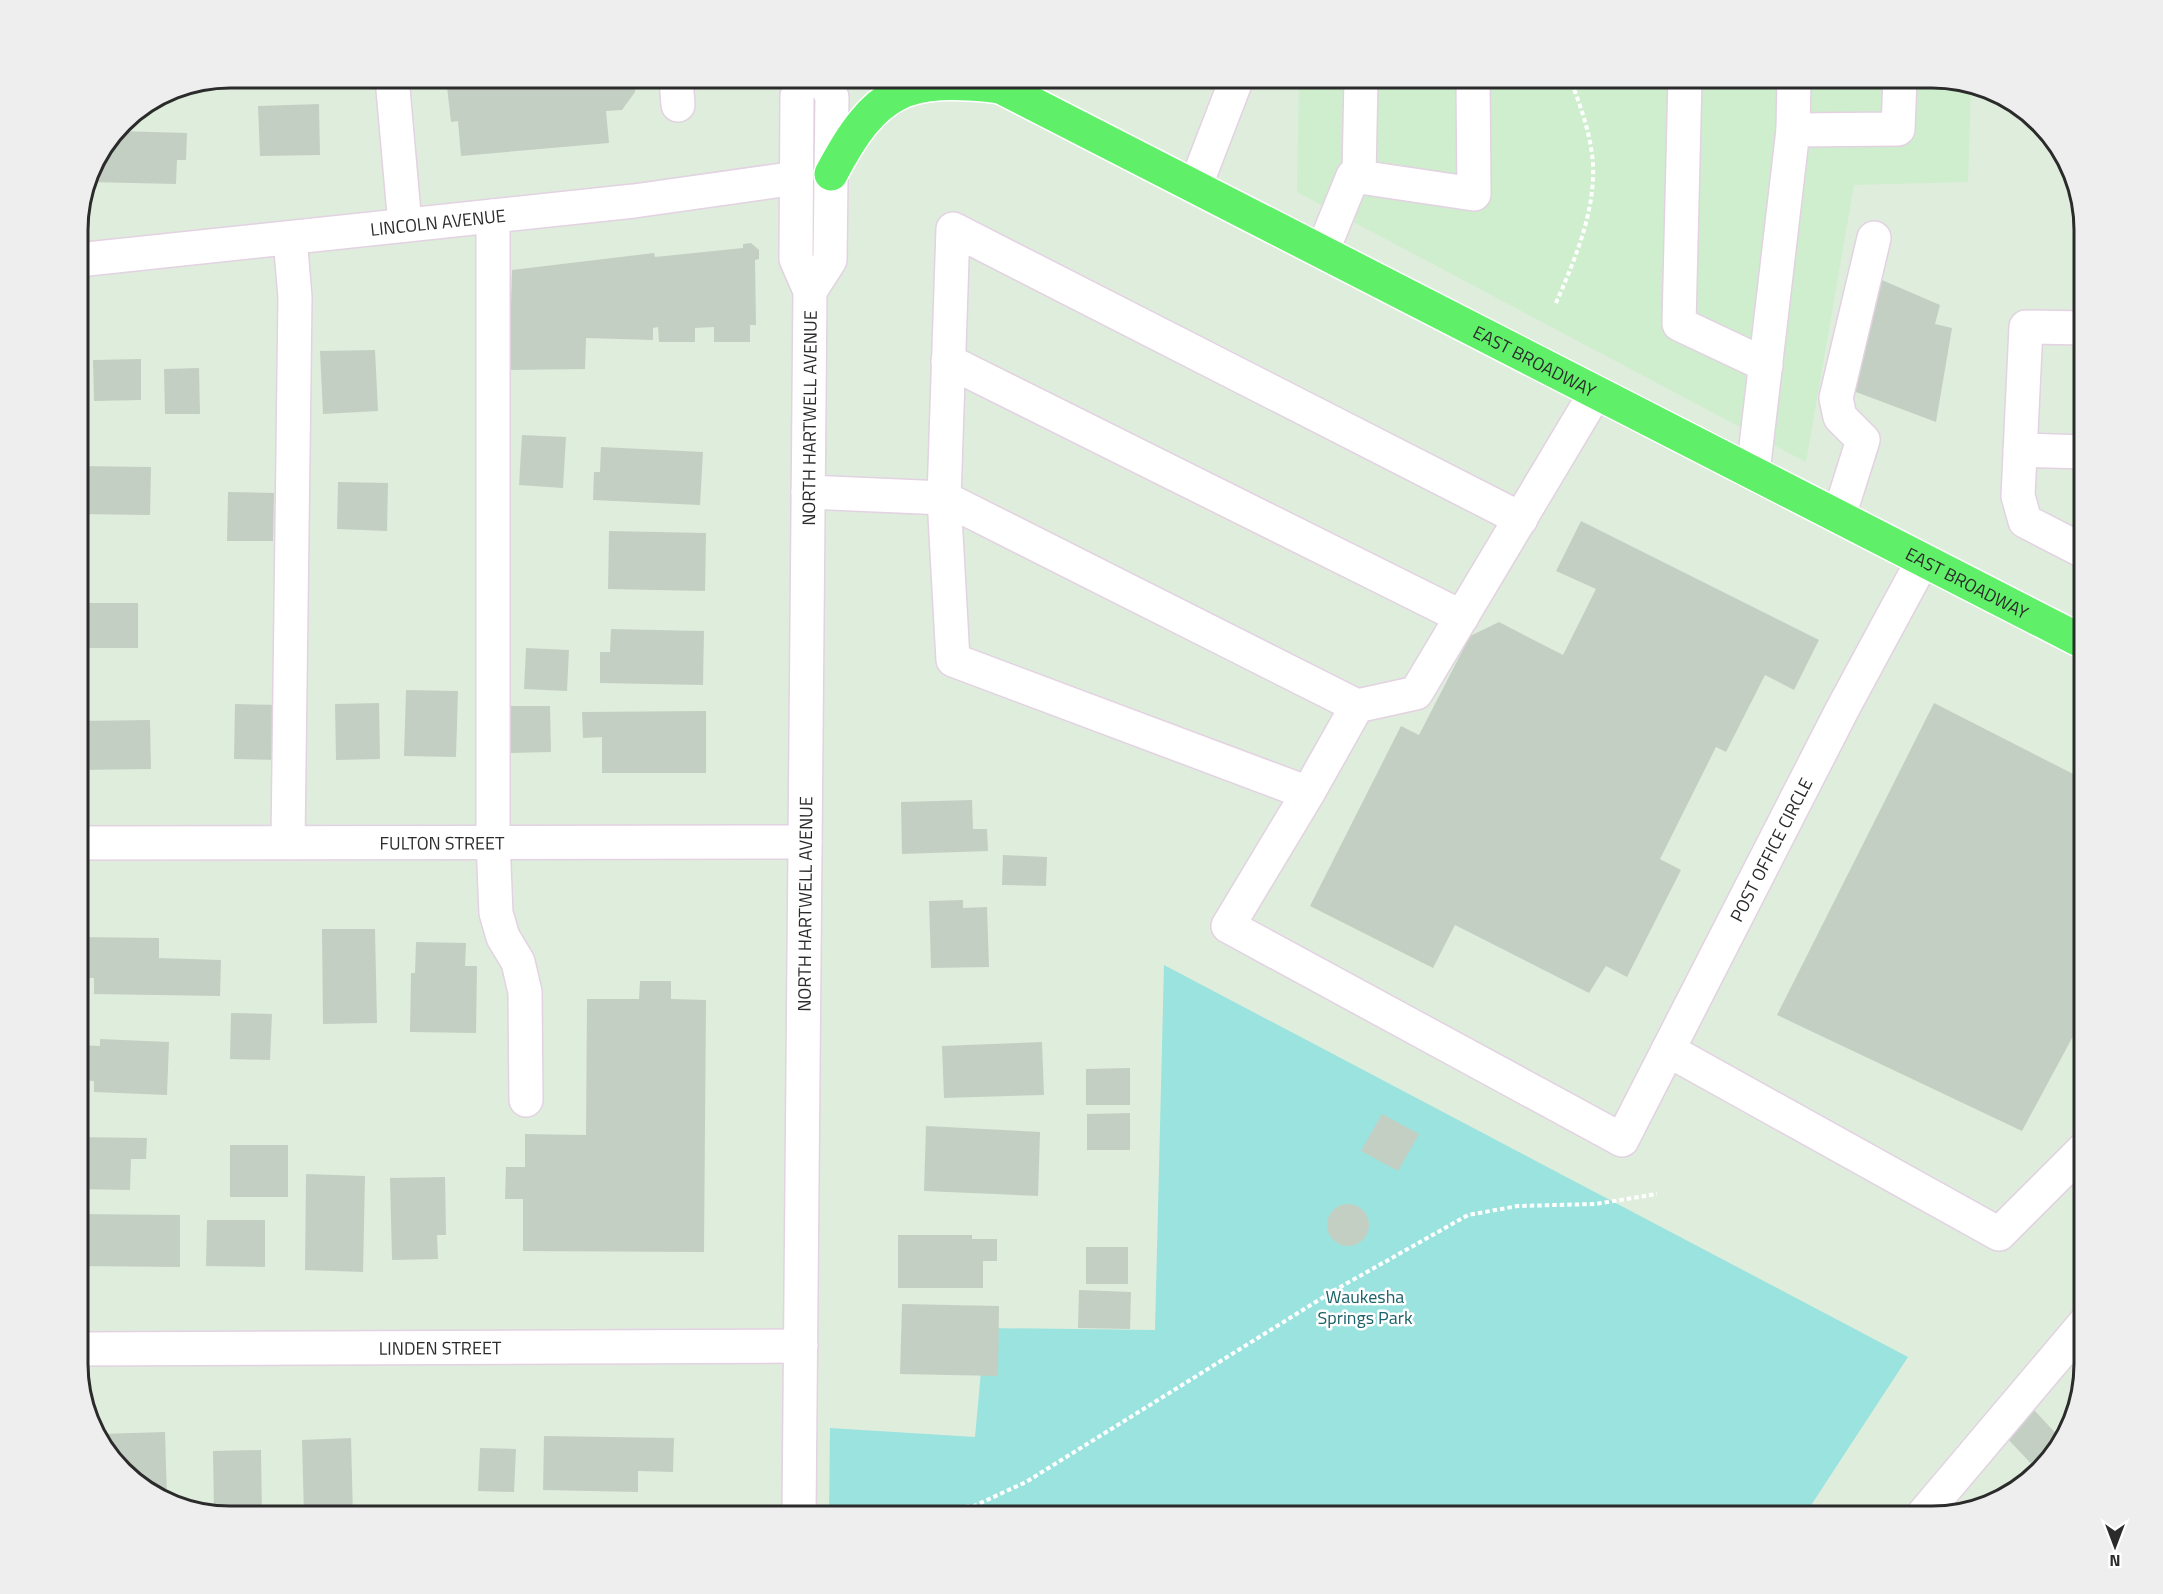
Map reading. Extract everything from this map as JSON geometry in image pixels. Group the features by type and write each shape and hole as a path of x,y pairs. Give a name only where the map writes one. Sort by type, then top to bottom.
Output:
{"main road":[{"path":"831,174 860,126 878,106 906,89"},
{"name":"EAST BROADWAY","path":"1004,89 2074,637"}],"street":[{"path":"393,89 405,225"},
{"name":"NORTH HARTWELL AVENUE","path":"799,89 797,96 796,259 810,291 799,1506"},
{"name":"NORTH HARTWELL AVENUE","path":"810,291 830,260 832,97 828,89"},
{"path":"1195,187 1233,89"},
{"path":"1359,176 1361,89"},
{"path":"1322,252 1353,176 1474,194 1473,89"},
{"path":"1685,89 1679,324 1766,365"},
{"path":"1753,472 1793,130 1794,89"},
{"path":"1793,130 1898,129 1900,89"},
{"name":"LINCOLN AVENUE","path":"89,259 634,201 796,178"},
{"path":"493,216 493,842 496,913 503,937 519,962 525,992 526,1100"},
{"path":"1357,706 1308,793 953,660 944,498 953,229 1521,519"},
{"path":"288,842 295,297 291,238"},
{"path":"1839,516 1863,440 1840,417 1836,398 1874,238"},
{"path":"2074,328 2026,327 2018,496 2025,521 2074,546"},
{"path":"948,361 1462,616"},
{"path":"808,492 944,498 1357,706 1416,693 1596,393"},
{"path":"2020,450 2074,452"},
{"name":"POST OFFICE CIRCLE","path":"1308,793 1228,926 1622,1140 1842,710 1923,560"},
{"name":"FULTON STREET","path":"89,843 805,842"},
{"path":"1668,1050 1999,1234 2074,1159"},
{"path":"1930,1506 2074,1336"},
{"name":"LINDEN STREET","path":"89,1349 801,1346"}],"path":[{"path":"1556,303 1576,257 1589,211 1593,164 1584,118 1574,89"},
{"path":"974,1506 1026,1482 1335,1290 1468,1215 1518,1206 1596,1204 1657,1194"}],"shaded area":[{"path":"1299,89 1933,89 1971,94 1968,182 1854,185 1806,462 1297,192"}],"green space":[{"name":"Waukesha Springs Park","path":"1164,965 1908,1357 1811,1506 829,1506 830,1428 975,1437 985,1328 1155,1330"}],"building":[{"path":"447,89 635,89 622,110 606,111 609,143 461,156 458,121 451,122"},
{"path":"319,104 320,155 260,156 258,106"},
{"path":"130,131 187,133 186,160 177,160 176,184 97,182 107,159"},
{"path":"751,243 759,250 759,259 755,260 756,325 750,325 750,342 714,342 714,327 695,328 695,342 659,342 658,327 653,328 653,340 586,338 585,369 509,370 512,270 654,253 655,257 743,248 743,244"},
{"path":"1875,277 1940,305 1935,324 1952,328 1936,422 1848,389"},
{"path":"375,350 378,411 323,414 320,351"},
{"path":"141,359 141,400 94,401 93,360"},
{"path":"199,368 200,414 165,414 164,369"},
{"path":"522,435 566,437 563,488 519,485"},
{"path":"601,447 703,452 700,505 593,500 594,472 600,472"},
{"path":"89,466 151,467 150,515 89,514"},
{"path":"338,482 388,483 387,531 337,529"},
{"path":"228,492 274,493 273,541 227,541"},
{"path":"1581,521 1819,640 1794,690 1765,675 1726,752 1716,747 1660,859 1681,870 1627,977 1606,966 1589,993 1455,925 1433,968 1310,906 1401,726 1419,735 1470,636 1499,622 1563,655 1596,589 1556,571"},
{"path":"609,531 706,533 705,591 608,589"},
{"path":"89,603 138,603 138,648 89,648"},
{"path":"611,629 704,631 703,685 600,683 600,652 610,652"},
{"path":"526,648 569,650 567,691 524,689"},
{"path":"406,690 458,691 456,757 404,756"},
{"path":"379,703 380,759 336,760 335,704"},
{"path":"1934,703 2074,774 2074,1034 2022,1131 1777,1015"},
{"path":"235,704 282,705 281,760 234,759"},
{"path":"508,706 550,706 551,752 510,753"},
{"path":"706,711 706,773 602,773 602,737 583,738 582,712"},
{"path":"150,720 151,769 89,770 89,721"},
{"path":"972,800 973,829 987,829 988,851 902,854 901,802"},
{"path":"1003,855 1047,857 1046,886 1002,885"},
{"path":"963,900 963,908 987,907 989,967 931,968 929,901"},
{"path":"322,929 375,929 377,1023 323,1024"},
{"path":"89,937 159,938 159,958 221,960 220,996 94,994 94,978 89,978"},
{"path":"416,942 466,943 465,966 477,966 476,1033 410,1032 411,973 415,973"},
{"path":"640,981 671,981 671,999 706,1000 704,1252 523,1251 523,1199 505,1199 506,1167 525,1167 525,1134 586,1135 587,999 639,999"},
{"path":"231,1013 272,1014 270,1060 230,1059"},
{"path":"100,1039 169,1042 167,1095 94,1092 94,1081 89,1081 89,1046 100,1046"},
{"path":"1042,1042 1044,1095 944,1098 942,1046"},
{"path":"1130,1068 1130,1105 1086,1105 1086,1069"},
{"path":"1130,1113 1130,1150 1087,1150 1087,1114"},
{"path":"1382,1114 1419,1134 1398,1171 1361,1151"},
{"path":"926,1126 1040,1132 1038,1196 924,1191"},
{"path":"89,1137 147,1138 146,1159 131,1159 130,1190 89,1189"},
{"path":"230,1145 288,1145 288,1197 230,1197"},
{"path":"306,1174 365,1176 363,1272 305,1270"},
{"path":"445,1177 446,1235 437,1235 438,1259 392,1260 390,1178"},
{"path":"1348,1204 1356,1205 1363,1210 1368,1217 1368,1233 1363,1240 1356,1245 1348,1246 1340,1245 1333,1240 1328,1233 1327,1225 1328,1217 1333,1210 1340,1205"},
{"path":"89,1214 180,1215 180,1267 89,1266"},
{"path":"207,1220 265,1220 265,1267 206,1266"},
{"path":"898,1235 972,1235 972,1239 997,1239 997,1261 983,1261 983,1288 898,1288"},
{"path":"1086,1247 1128,1247 1128,1284 1086,1284"},
{"path":"1079,1290 1131,1292 1130,1329 1078,1328"},
{"path":"902,1304 999,1306 998,1376 900,1374"},
{"path":"2034,1410 2056,1434 2032,1464 2006,1437"},
{"path":"165,1432 167,1491 137,1470 106,1434"},
{"path":"544,1436 674,1438 673,1472 638,1471 638,1492 543,1490"},
{"path":"351,1438 353,1506 304,1506 302,1440"},
{"path":"480,1448 516,1449 514,1492 478,1491"},
{"path":"261,1450 262,1506 214,1504 213,1451"}]}
